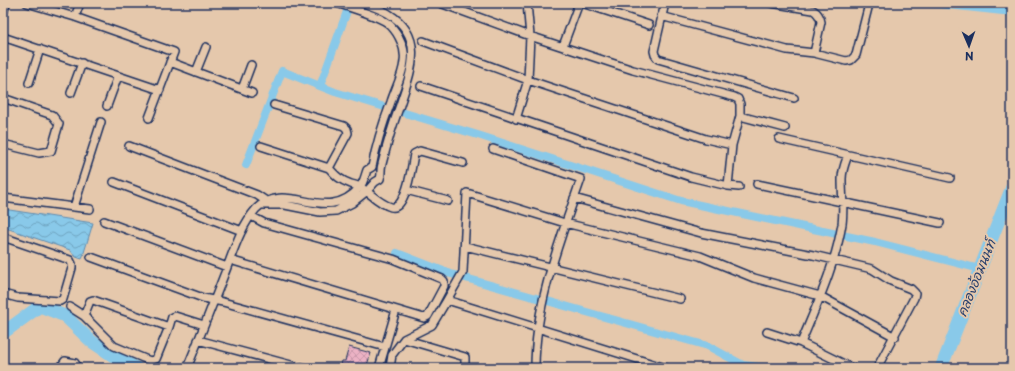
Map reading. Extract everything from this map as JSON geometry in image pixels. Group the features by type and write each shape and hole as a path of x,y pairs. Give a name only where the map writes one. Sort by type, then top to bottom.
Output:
{"street":[{"path":"3,14 6,3"},
{"path":"75,17 80,3"},
{"path":"128,146 257,195 267,204 285,205 320,212 336,211 352,203 380,178 380,170 413,64 413,53 410,38 404,27 388,13 363,3"},
{"path":"440,3 530,36 633,70 734,97 740,104 740,116 732,145 728,186"},
{"path":"516,119 528,80 530,36 527,3"},
{"path":"563,46 578,3"},
{"path":"582,3 649,25"},
{"path":"665,3 654,51 658,59 794,98"},
{"path":"771,3 817,12 821,17 821,22 814,53"},
{"path":"662,16 788,50 814,53 846,61 854,58 856,55 868,8 867,3"},
{"path":"32,4 75,17 174,52 149,118"},
{"path":"339,4 382,19 390,24 398,34 404,49 405,61 401,76 390,102 372,167"},
{"path":"3,37 160,90"},
{"path":"423,42 528,80 706,139 732,145"},
{"path":"196,72 206,47"},
{"path":"29,82 40,49"},
{"path":"170,62 252,93"},
{"path":"71,93 82,63"},
{"path":"242,89 251,65"},
{"path":"107,106 118,76"},
{"path":"401,76 409,79"},
{"path":"421,86 691,177 728,186 739,187"},
{"path":"3,98 52,115 59,124 51,150 39,153 3,144"},
{"path":"274,105 341,125 347,129 348,133 345,140 329,168"},
{"path":"740,116 785,128"},
{"path":"74,207 101,122"},
{"path":"779,139 950,178"},
{"path":"261,146 329,168 336,177 360,186 390,207 395,208 399,206 406,190 414,154 416,152 420,151 463,163"},
{"path":"493,149 581,179 551,268 540,310 535,351 535,368"},
{"path":"801,343 834,260 842,223 842,175 848,155"},
{"path":"187,368 242,231 251,216 267,204 285,197 320,204 334,203 348,197 360,186 366,176 367,170 372,167 380,170"},
{"path":"366,176 369,181 375,182"},
{"path":"114,182 242,231"},
{"path":"757,184 940,223"},
{"path":"406,190 448,201"},
{"path":"390,368 392,355 404,339 432,325 463,272 466,246 468,193 566,223 700,256 754,278 820,296 895,337"},
{"path":"3,198 90,209"},
{"path":"574,198 700,233 872,269 891,281 911,289 916,293 914,298 895,337 877,368"},
{"path":"104,221 229,263 424,318 428,316 444,286 444,281 442,279 393,258 264,222 251,216"},
{"path":"3,237 70,260 72,264 63,299 60,301 5,297"},
{"path":"466,246 680,299"},
{"path":"91,257 203,298 385,347"},
{"path":"84,316 90,301 93,300 170,327"},
{"path":"447,300 664,368"},
{"path":"70,308 84,316 114,346 150,361 156,358 170,327 172,317 175,316 204,325"},
{"path":"379,368 396,310"},
{"path":"767,332 801,343 852,368"},
{"path":"404,339 466,357 465,368"},
{"path":"198,340 302,368"},
{"path":"60,368 65,361 76,363 78,368"}],"water":[{"path":"3,209 93,223 82,259 76,257 70,250 3,227"}],"building":[{"path":"349,347 371,353 366,368 340,368 342,361 345,361"}],"waterway":[{"path":"320,86 350,3"},
{"path":"930,3 1012,12"},
{"path":"246,165 282,71 335,92 481,136 681,201 875,242 980,269"},
{"name":"คลองอ้อมนนท์","path":"941,368 1012,187"},
{"path":"397,253 451,274 708,346 743,365 766,368"},
{"path":"3,333 40,306 65,316 91,341 118,359 136,368"}]}
